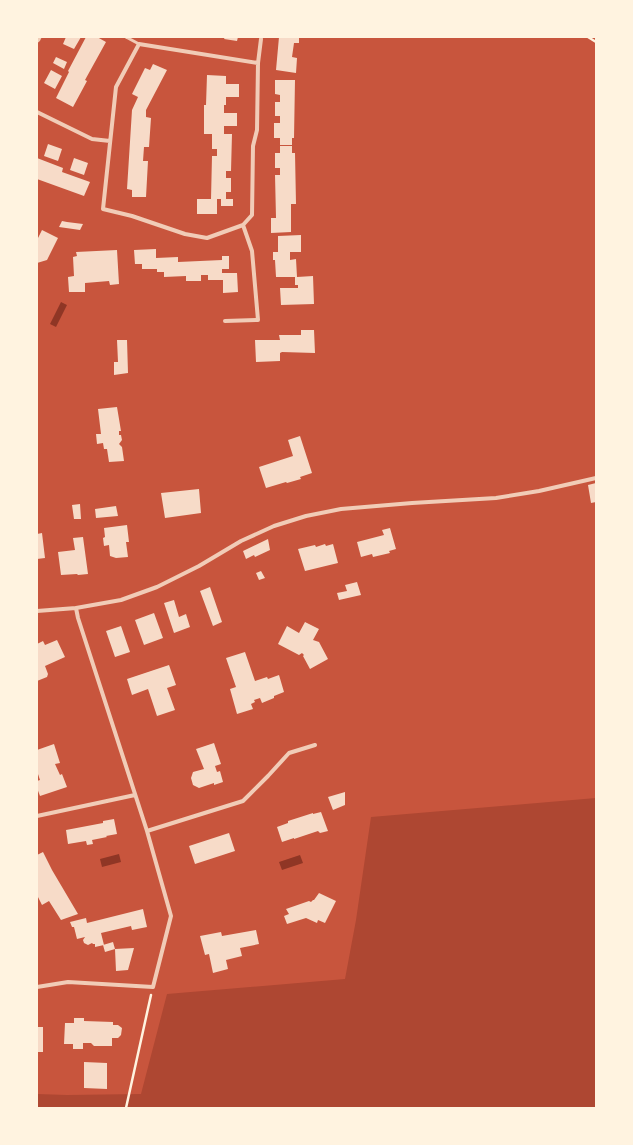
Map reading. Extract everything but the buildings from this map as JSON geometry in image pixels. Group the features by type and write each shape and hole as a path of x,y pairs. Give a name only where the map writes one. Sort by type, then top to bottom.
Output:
{"street":[{"path":"258,63 138,44 116,87 103,209 132,216 185,234 207,238 243,225 252,215 253,146 257,130 258,63 261,39"},
{"path":"37,112 92,139 110,141"},
{"path":"225,321 258,320 252,250 243,225"},
{"path":"37,611 76,608 121,600 157,587 199,566 241,541 274,526 306,516 341,509 496,498 539,491 596,478"},
{"path":"37,986 68,982 153,987 171,916 136,795 76,608"},
{"path":"147,831 243,801 289,753 315,745"},
{"path":"37,816 136,795"}],"lane":[{"path":"126,37 138,44"}],"path":[{"path":"588,37 596,42"},
{"path":"126,1108 153,987"}],"shaded area":[{"path":"61,302 67,305 56,327 50,324"},
{"path":"596,798 596,1108 37,1108 37,1094 141,1094 167,994 345,979 356,920 371,817"},
{"path":"119,854 121,862 102,867 100,859"},
{"path":"300,855 303,863 282,870 279,862"}]}
